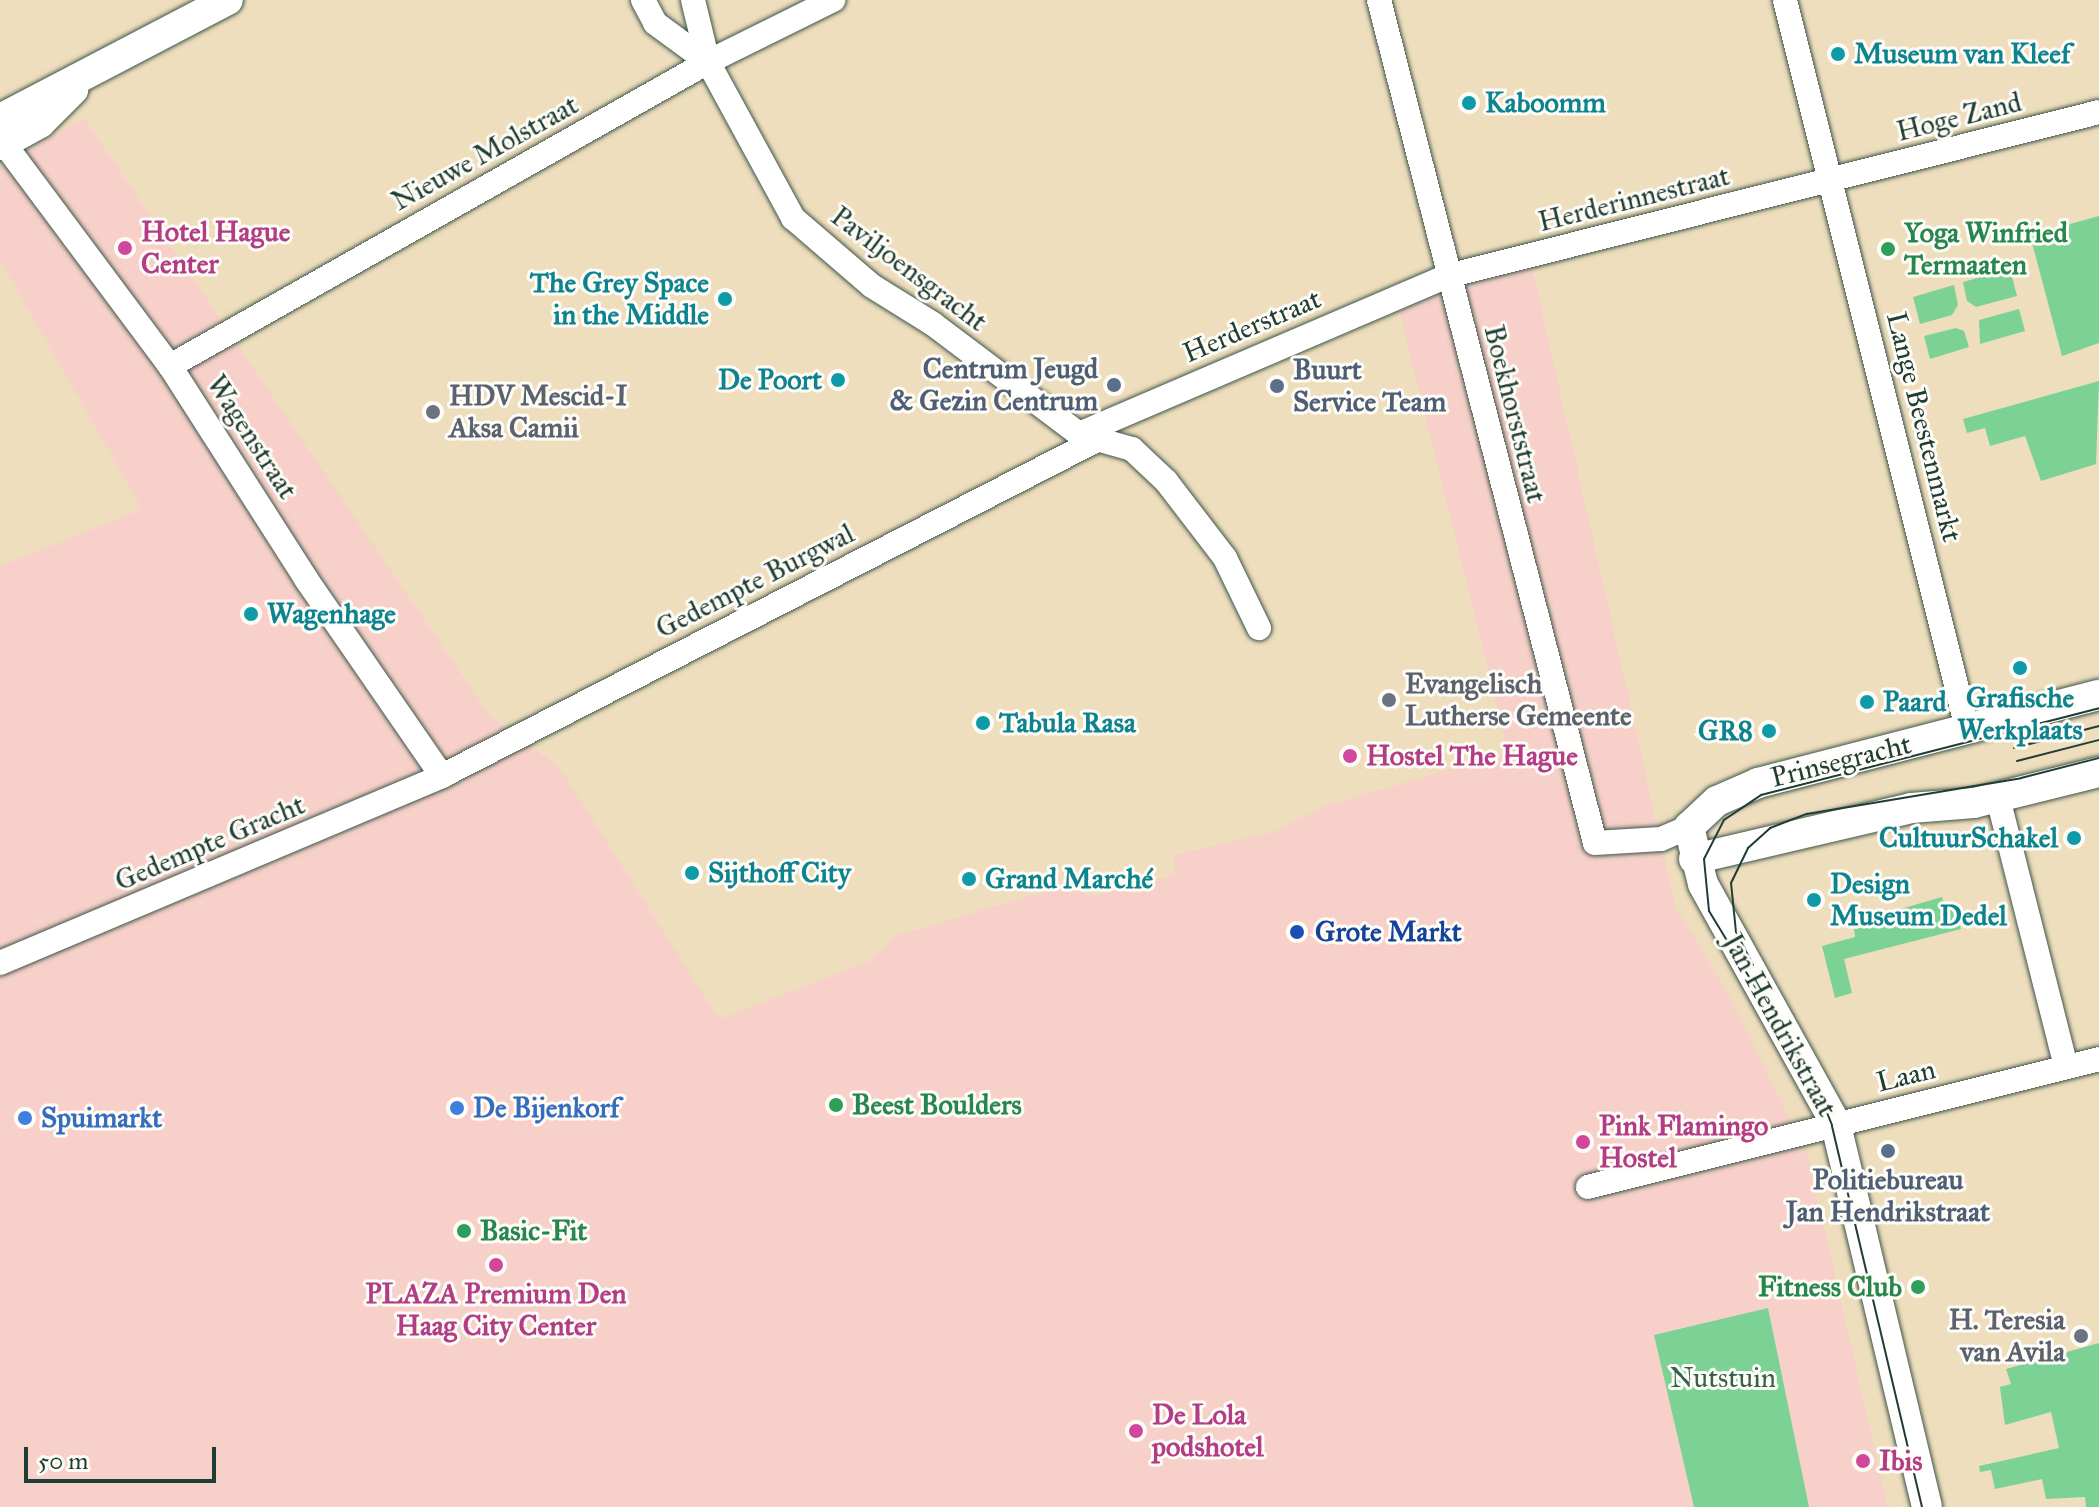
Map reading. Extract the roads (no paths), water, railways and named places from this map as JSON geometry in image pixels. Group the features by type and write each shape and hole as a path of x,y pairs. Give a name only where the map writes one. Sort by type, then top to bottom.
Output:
{"street":[{"path":"1,136 40,123 83,80 228,0"},
{"name":"Paviljoensgracht","path":"643,0 655,23 708,62"},
{"name":"Paviljoensgracht","path":"693,0 708,62 793,218 872,286 933,324 1088,437 1132,449 1166,481 1225,558 1259,628"},
{"name":"Nieuwe Molstraat","path":"170,366 708,62 833,0"},
{"name":"Boekhorststraat","path":"1379,0 1595,843"},
{"name":"Lange Beestenmarkt","path":"1785,0 1833,181 1965,721"},
{"name":"Hoge Zand","path":"1833,181 2099,112"},
{"name":"Wagenstraat","path":"1,136 170,366 306,579 442,776"},
{"name":"Herderinnestraat","path":"1448,276 1833,181"},
{"name":"Herderstraat","path":"1088,437 1448,276"},
{"name":"Gedempte Burgwal","path":"442,776 1088,437"},
{"name":"Prinsegracht","path":"1595,843 1661,839 1689,827 1717,801 1758,783 1965,721 2099,695"},
{"path":"1694,859 1911,808 1998,798 2099,772"},
{"name":"Gedempte Gracht","path":"0,963 442,776"},
{"path":"1998,798 2066,1067"},
{"name":"Jan Hendrikstraat","path":"1689,827 1694,859 1720,916 1836,1124 1927,1507"},
{"name":"Laan","path":"1588,1187 2099,1059"}],"tram line":[{"path":"1922,1507 1832,1125 1819,1092 1709,911 1704,859 1724,820 1761,795 2099,708"},
{"path":"2014,748 2099,726"},
{"path":"2017,761 2099,740"},
{"path":"1753,965 1736,932 1731,883 1748,848 1770,828 1807,814 2021,778 2099,758"}],"place":[{"name":"Museum van Kleef","path":"1838,54"},
{"name":"Kaboomm","path":"1469,103"},
{"name":"Hotel Hague Center","path":"125,248"},
{"name":"Yoga Winfried Termaaten","path":"1888,249"},
{"name":"The Grey Space in the Middle","path":"725,299"},
{"name":"De Poort","path":"838,380"},
{"name":"Centrum Jeugd & Gezin Centrum","path":"1114,385"},
{"name":"Buurt Service Team","path":"1277,386"},
{"name":"HDV Mescid-I Aksa Camii","path":"433,412"},
{"name":"Wagenhage","path":"251,614"},
{"name":"Grafische Werkplaats","path":"2020,668"},
{"name":"Evangelisch Lutherse Gemeente","path":"1389,700"},
{"name":"Paard","path":"1867,702"},
{"name":"Tabula Rasa","path":"983,723"},
{"name":"GR8","path":"1769,731"},
{"name":"Hostel The Hague","path":"1350,756"},
{"name":"CultuurSchakel","path":"2074,838"},
{"name":"Sijthoff City","path":"692,873"},
{"name":"Grand Marché","path":"969,879"},
{"name":"Design Museum Dedel","path":"1814,900"},
{"name":"Grote Markt","path":"1297,932"},
{"name":"Beest Boulders","path":"836,1105"},
{"name":"De Bijenkorf","path":"457,1108"},
{"name":"Spuimarkt","path":"25,1118"},
{"name":"Pink Flamingo Hostel","path":"1583,1142"},
{"name":"Politiebureau Jan Hendrikstraat","path":"1888,1151"},
{"name":"Basic-Fit","path":"464,1231"},
{"name":"PLAZA Premium Den Haag City Center","path":"496,1265"},
{"name":"Fitness Club","path":"1918,1287"},
{"name":"H. Teresia van Avila","path":"2081,1336"},
{"name":"De Lola podshotel","path":"1136,1431"},
{"name":"Ibis","path":"1863,1461"}],"park label":[{"name":"Nutstuin","path":"1723,1378"}]}
